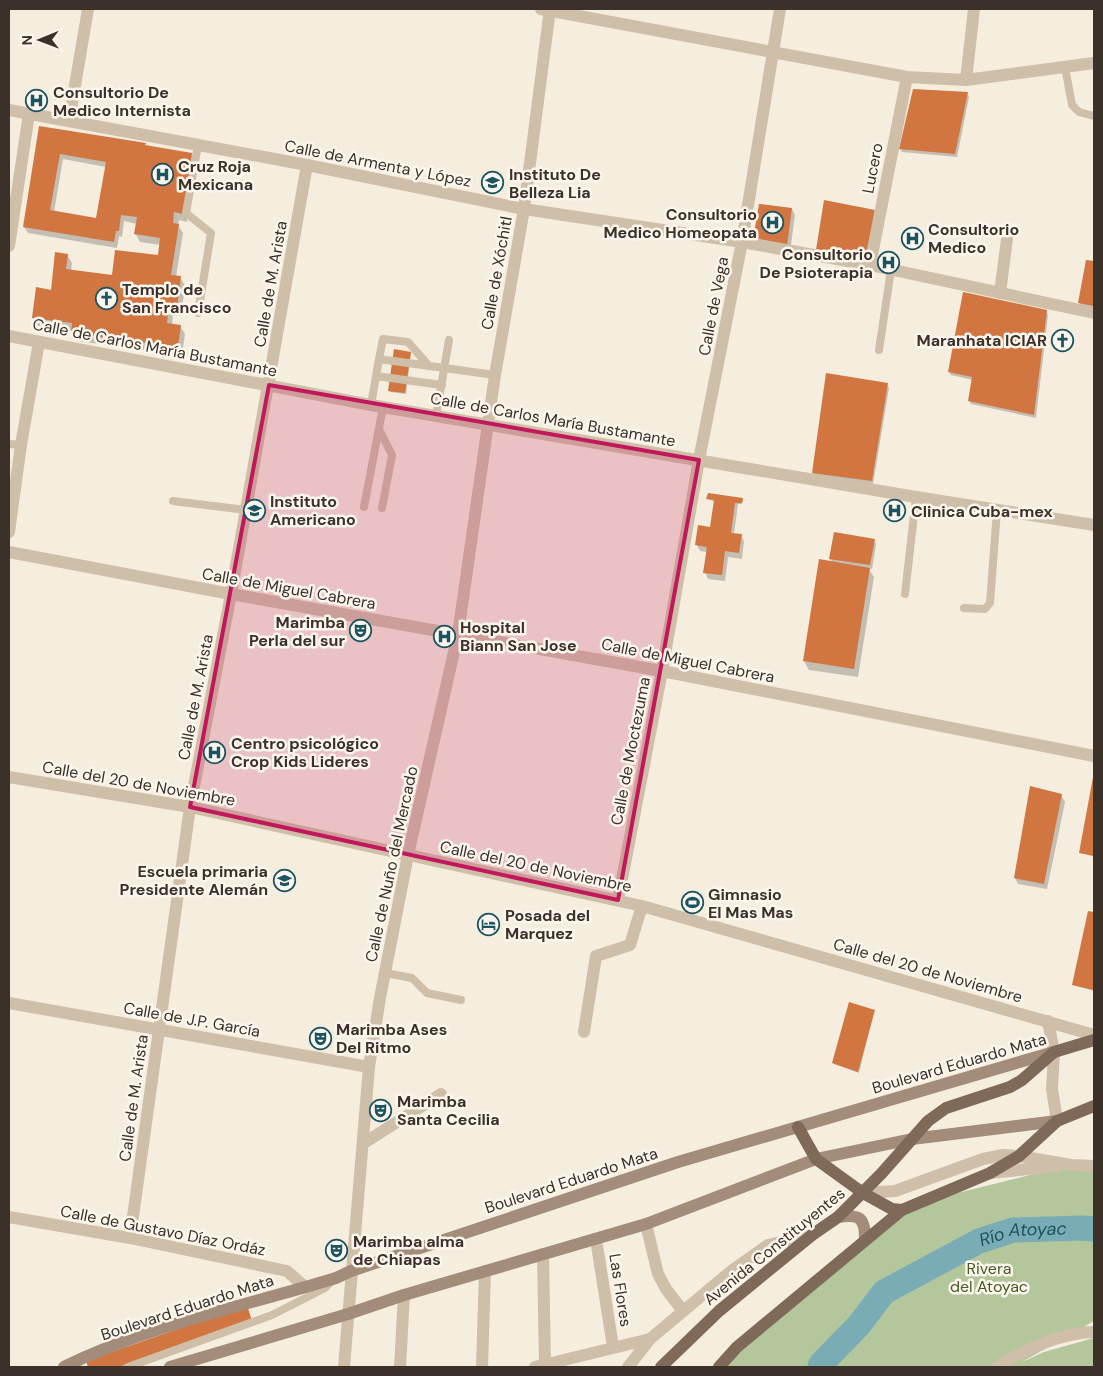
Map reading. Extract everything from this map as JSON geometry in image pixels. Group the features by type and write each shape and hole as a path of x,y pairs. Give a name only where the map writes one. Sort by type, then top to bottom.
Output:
{"main road":[{"name":"Boulevard Eduardo Mata","path":"64,1367 145,1334 336,1278 351,1271 678,1162 1094,1040"},
{"name":"Avenida Constituyentes","path":"661,1367 719,1311 812,1235 838,1217 863,1193 928,1121 946,1108 1010,1087 1022,1080 1054,1052"},
{"path":"170,1367 348,1314 404,1295 646,1224 816,1160 912,1139 1057,1121 1094,1106"},
{"path":"719,1367 737,1347 902,1210 990,1173 1019,1156 1057,1121"},
{"path":"798,1127 816,1160 863,1193 892,1209 902,1210"},
{"path":"838,1217 858,1216 865,1228 865,1239"}],"street":[{"path":"69,120 88,9"},
{"path":"547,9 906,77 966,80 1094,63"},
{"name":"Calle de Xóchitl","path":"487,424 524,208 547,9"},
{"name":"Calle de Vega","path":"699,460 742,242 780,9"},
{"path":"966,80 974,9"},
{"name":"Lucero","path":"870,265 906,77"},
{"name":"Calle de Armenta y López","path":"9,110 307,165 524,208 742,242 870,265 1094,313"},
{"path":"9,246 28,114"},
{"name":"Calle de M. Arista","path":"130,1238 190,807 231,594 307,165"},
{"path":"1000,293 1007,239"},
{"name":"Calle de Carlos María Bustamante","path":"9,336 377,406 916,497 1094,525"},
{"path":"9,532 15,445 39,342"},
{"name":"Calle de Nuño del Mercado","path":"344,1367 369,1067 408,855 458,634 487,424"},
{"name":"Calle de Moctezuma","path":"618,900 662,671 699,460"},
{"name":"Calle de Miguel Cabrera","path":"9,552 231,594 662,671 1094,756"},
{"name":"Calle del 20 de Noviembre","path":"9,777 190,807 618,900 1094,1035"},
{"path":"584,1032 596,956 630,945 642,906"},
{"name":"Calle de J.P. García","path":"9,1004 369,1067"},
{"path":"1048,1022 1054,1052 1052,1089 1057,1121"},
{"path":"364,1143 441,1094"},
{"path":"863,1193 896,1190 1003,1155 1070,1165 1094,1166"},
{"path":"990,1173 1070,1165"},
{"name":"Calle de Gustavo Díaz Ordáz","path":"9,1217 130,1238 287,1271 305,1288"},
{"path":"646,1224 658,1274 666,1289 683,1311"},
{"path":"628,1367 650,1339 730,1272 768,1245 812,1235"},
{"name":"Las Flores","path":"596,1239 614,1347"},
{"path":"543,1254 540,1366 650,1339"},
{"path":"482,1367 485,1271"},
{"path":"400,1367 404,1295"},
{"path":"996,1367 1035,1348 1078,1333 1094,1332"}],"lane":[{"path":"1065,67 1072,106 1079,112 1094,116"},
{"path":"198,145 186,213 211,233 198,313"},
{"path":"879,350 891,270"},
{"path":"364,507 379,430 376,376 383,339 408,342 429,366"},
{"path":"436,416 449,340"},
{"path":"379,359 495,375"},
{"path":"376,376 442,385"},
{"path":"379,430 392,454 382,508"},
{"path":"905,594 916,497"},
{"path":"173,501 246,510"},
{"path":"964,608 985,609 990,603 997,510"},
{"path":"385,973 412,978 427,993 460,1000"},
{"path":"128,1367 272,1315 325,1288 336,1278"}],"highlighted area":[{"path":"269,385 699,460 618,900 190,807"}],"green space":[{"name":"Rivera del Atoyac","path":"1070,1165 1094,1165 1094,1321 1020,1363 1044,1352 1094,1338 1094,1367 719,1367 913,1204"}],"building":[{"path":"913,89 968,92 955,154 899,149"},
{"path":"39,126 146,143 145,145 192,153 183,214 174,212 173,223 179,224 171,275 181,276 177,308 169,307 167,323 181,325 178,347 71,333 72,323 32,318 36,287 51,290 55,252 68,254 66,269 112,275 115,250 158,255 160,238 134,234 137,217 121,215 119,231 116,231 114,242 23,227","holes":["60,154 106,162 96,218 50,210"]},
{"path":"824,200 875,210 866,261 816,250"},
{"name":"Consultorio Medico Homeopata","path":"759,204 792,208 787,246 753,239"},
{"path":"1086,260 1094,261 1094,306 1078,303"},
{"path":"963,292 1047,310 1034,415 968,401 972,377 948,372"},
{"path":"394,349 411,352 405,393 388,391"},
{"path":"826,373 888,383 872,481 812,473"},
{"path":"708,493 743,498 742,503 735,503 731,533 742,534 739,553 725,551 722,575 703,573 707,547 695,545 698,525 710,527 714,500 706,499"},
{"path":"834,532 875,539 870,565 829,559"},
{"path":"819,559 870,568 854,669 803,661"},
{"path":"1094,777 1094,856 1079,853"},
{"path":"1030,786 1062,794 1044,884 1014,878"},
{"path":"1088,911 1094,912 1094,990 1072,985"},
{"path":"849,1002 875,1010 858,1072 832,1063"},
{"path":"247,1305 252,1321 118,1367 88,1367 86,1361"}],"waterway":[{"name":"Río Atoyac","path":"820,1367 859,1325 884,1292 979,1241 1013,1230 1094,1229"}],"place":[{"name":"Consultorio De Medico Internista","path":"37,101"},
{"name":"Cruz Roja Mexicana","path":"162,175"},
{"name":"Instituto De Belleza Lia","path":"493,183"},
{"name":"Consultorio Medico Homeopata","path":"773,223"},
{"name":"Consultorio Medico","path":"912,238"},
{"name":"Consultorio De Psioterapia","path":"889,263"},
{"name":"Templo de San Francisco","path":"106,298"},
{"name":"Maranhata ICIAR","path":"1063,340"},
{"name":"Instituto Americano","path":"254,510"},
{"name":"Clinica Cuba-mex","path":"895,511"},
{"name":"Marimba Perla del sur","path":"361,631"},
{"name":"Hospital Biann San Jose","path":"444,636"},
{"name":"Centro psicológico Crop Kids Lideres","path":"215,752"},
{"name":"Escuela primaria Presidente Alemán","path":"284,880"},
{"name":"Gimnasio El Mas Mas","path":"692,903"},
{"name":"Posada del Marquez","path":"489,924"},
{"name":"Marimba Ases Del Ritmo","path":"320,1038"},
{"name":"Marimba Santa Cecilia","path":"381,1110"},
{"name":"Marimba alma de Chiapas","path":"337,1250"}]}
